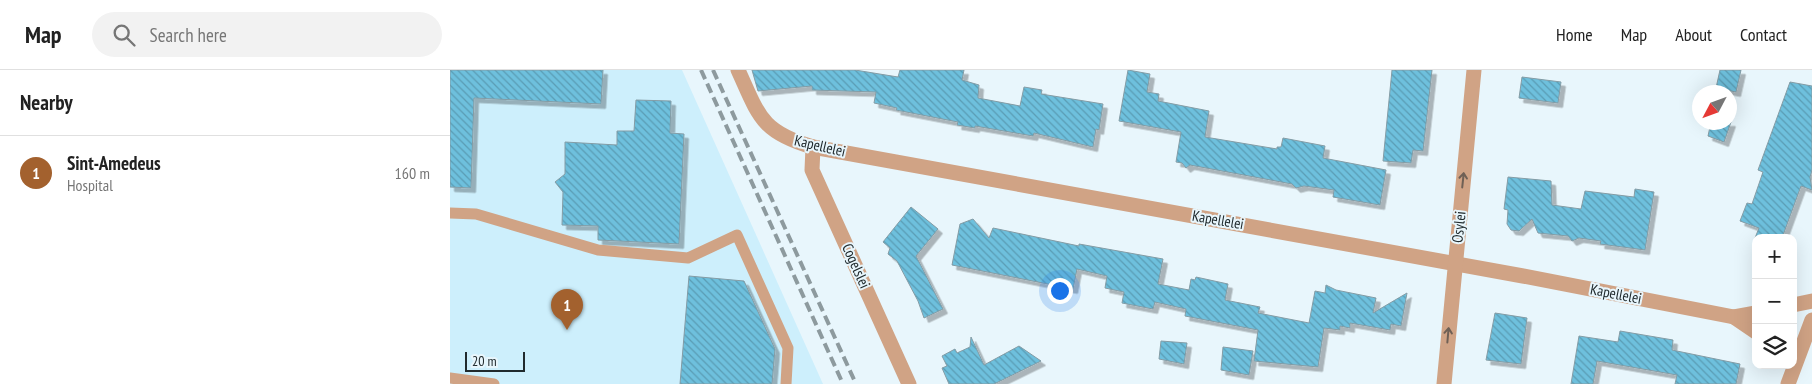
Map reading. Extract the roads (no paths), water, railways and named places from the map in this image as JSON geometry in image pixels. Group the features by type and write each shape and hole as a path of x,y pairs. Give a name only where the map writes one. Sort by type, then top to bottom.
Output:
{"street":[{"name":"Kapellelei","path":"738,70 757,111 764,121 783,136 813,146 1455,263 1734,317 1752,314"},
{"name":"Osylei","path":"1444,384 1474,70"},
{"name":"Cogelslei","path":"813,146 812,170 908,384"},
{"path":"1797,304 1812,301"},
{"name":"Kapellelei","path":"1734,317 1752,329"},
{"path":"1797,353 1812,320"},
{"path":"1788,384 1792,369"}],"lane":[{"path":"450,213 476,214 598,250 688,258 737,235 788,348 786,384"},
{"path":"450,378 494,384"}],"railway":[{"path":"701,70 843,384"},
{"path":"713,70 856,384"}],"place":[{"name":"Sint-Amedeus","path":"567,330"}]}
